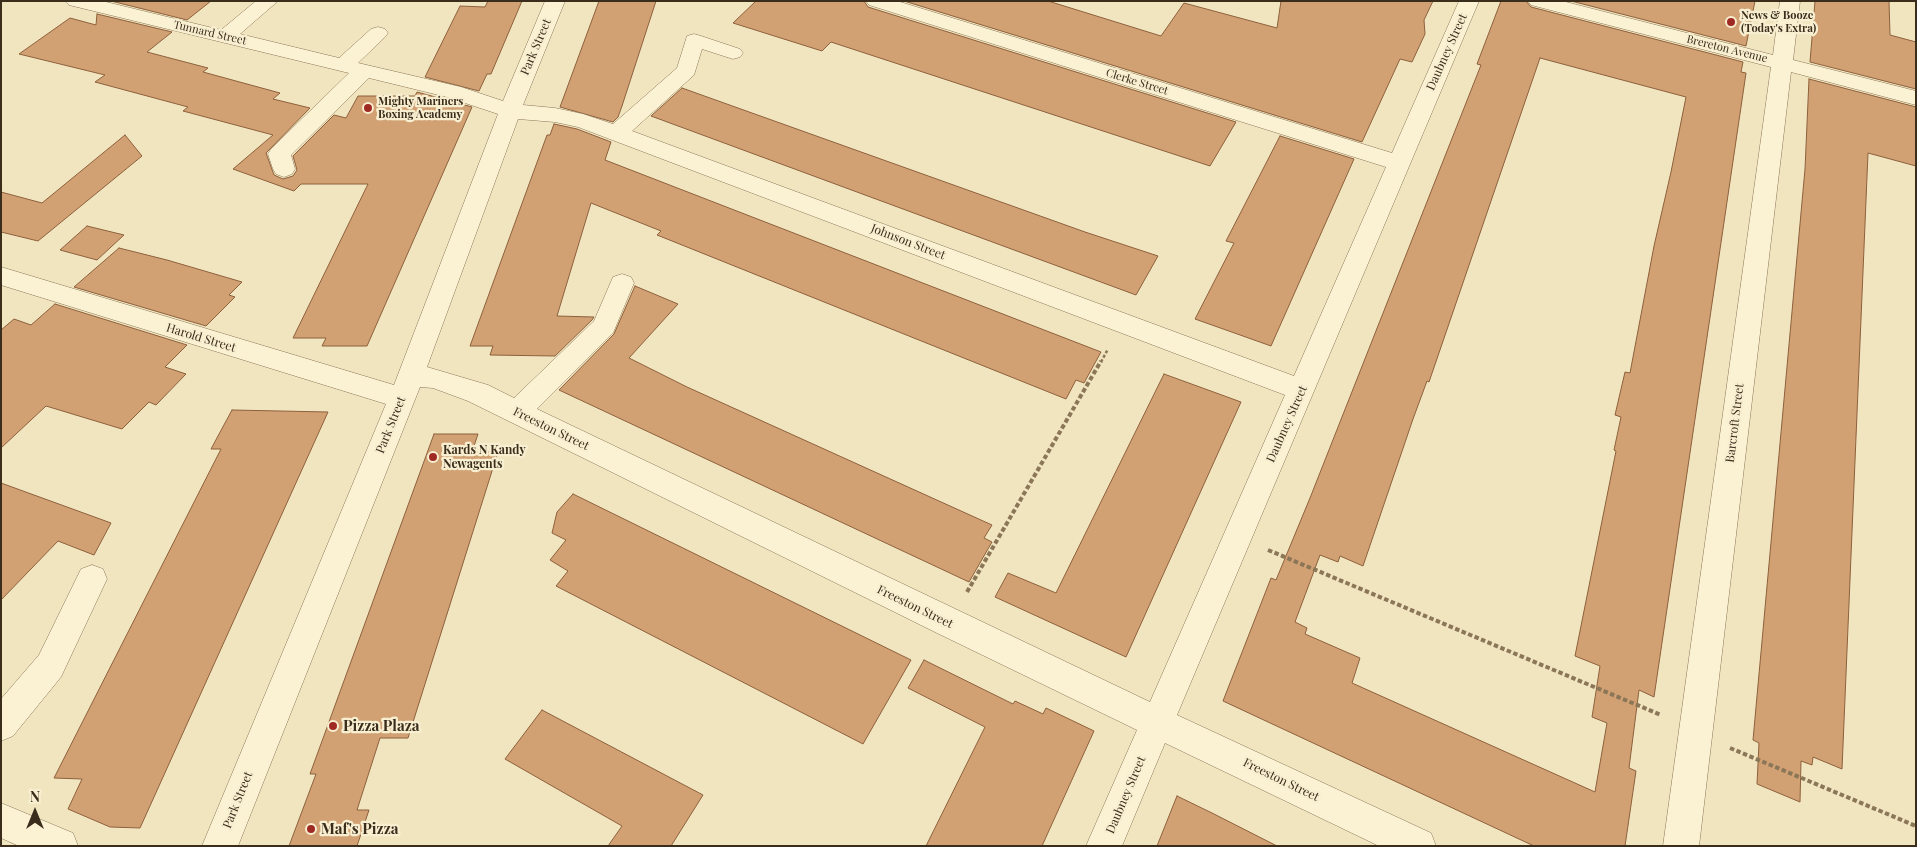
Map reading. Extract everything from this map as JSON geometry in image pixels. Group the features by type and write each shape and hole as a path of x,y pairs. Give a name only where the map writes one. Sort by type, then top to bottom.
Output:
{"street":[{"name":"Tunnard Street","path":"76,1 453,92 510,111"},
{"path":"225,37 268,1"},
{"name":"Park Street","path":"220,846 406,386 510,111 556,1"},
{"name":"Clerke Street","path":"876,1 1398,163"},
{"name":"Daubney Street","path":"1104,846 1469,1"},
{"name":"Brereton Avenue","path":"1538,1 1916,98"},
{"name":"Barcroft Street","path":"1681,846 1790,1"},
{"path":"344,65 378,33"},
{"path":"617,133 687,70 694,40 733,52"},
{"path":"284,169 279,154 365,70"},
{"name":"Johnson Street","path":"510,111 556,115 583,120 1302,390"},
{"name":"Harold Street","path":"1,276 384,394 406,386"},
{"path":"516,413 604,326 622,283"},
{"name":"Freeston Street","path":"406,386 434,378 469,390 950,624 1158,721 1418,846"},
{"path":"8,716 50,666 92,579"},
{"path":"1,820 60,846"}],"path":[{"path":"950,624 1123,324"},
{"path":"1238,536 1916,826"}],"building":[{"path":"111,1 211,1 187,20"},
{"path":"488,1 522,1 491,74 487,74 479,91 425,77 460,6 485,7"},
{"path":"599,1 656,1 622,106 618,117 613,122 560,107"},
{"path":"756,1 864,1 868,7 1236,122 1210,166 831,42 822,51 733,23"},
{"path":"904,1 1048,1 1161,36 1184,3 1277,28 1281,1 1433,1 1424,20 1425,34 1412,62 1400,59 1362,142"},
{"path":"1501,1 1526,1 1531,7 1743,62 1741,72 1746,73 1654,697 1639,690 1629,768 1636,771 1625,846 1534,846 1223,701 1271,578 1276,580 1310,498 1481,65 1477,64","holes":["1540,58 1686,97 1654,246 1630,373 1625,372 1615,415 1621,417 1614,450 1616,451 1575,656 1600,666 1592,717 1607,723 1595,792 1352,683 1360,658 1305,634 1307,628 1295,622 1320,555 1338,562 1340,556 1363,566 1413,419 1427,381 1429,382"]},
{"path":"1571,1 1755,1 1746,46"},
{"path":"1815,1 1889,1 1890,35 1916,42 1916,89 1810,62"},
{"path":"97,14 172,32 147,52 208,68 203,72 280,93 273,99 310,108 266,153 274,175 283,179 293,176 297,170 293,156 334,115 346,118 358,96 415,96 417,92 472,107 367,346 322,346 326,338 293,338 368,184 301,184 294,191 233,169 273,135 183,111 188,107 95,82 105,75 19,54 70,18 96,25"},
{"path":"1809,79 1916,107 1916,166 1868,153 1842,769 1813,757 1812,765 1801,761 1800,802 1757,784 1759,743 1753,740 1805,169"},
{"path":"682,88 1085,232 1158,256 1136,295 651,116"},
{"path":"554,124 577,129 611,142 605,160 1101,352 1084,383 1076,380 1066,399 657,235 661,231 591,203 557,316 594,317 555,356 490,355 493,346 470,346 547,135 550,135"},
{"path":"125,135 142,156 38,241 1,232 1,192 42,203"},
{"path":"1280,136 1354,159 1271,346 1195,319 1234,243 1226,241"},
{"path":"87,226 124,235 97,260 60,250"},
{"path":"119,248 242,282 229,295 235,297 206,326 74,287"},
{"path":"635,286 678,304 629,358 687,387 992,525 984,538 992,542 969,582 559,390 614,334"},
{"path":"55,304 187,345 165,367 186,374 156,405 149,402 122,429 46,406 1,448 1,330 14,319 31,325"},
{"path":"1164,374 1241,402 1126,657 995,597 1008,573 1056,593"},
{"path":"232,410 328,412 140,828 110,827 68,809 82,779 54,778 221,449 211,449"},
{"path":"434,434 478,434 472,452 498,452 408,738 380,738 357,810 369,810 357,846 289,846 316,774 310,774"},
{"path":"1,483 111,523 94,555 58,541 1,600"},
{"path":"573,494 911,660 863,744 556,586 568,571 550,560 566,540 552,533 557,512"},
{"path":"924,660 1013,704 1015,701 1043,714 1046,708 1094,731 1042,846 926,846 985,727 908,688"},
{"path":"542,710 703,795 671,846 608,846 622,826 505,759"},
{"path":"1177,796 1212,813 1277,846 1157,846"}],"place":[{"name":"News & Booze (Today's Extra)","path":"1731,22"},
{"name":"Mighty Mariners Boxing Academy","path":"368,108"},
{"name":"Kards N Kandy Newagents","path":"433,457"},
{"name":"Pizza Plaza","path":"333,726"},
{"name":"Maf's Pizza","path":"311,829"}]}
